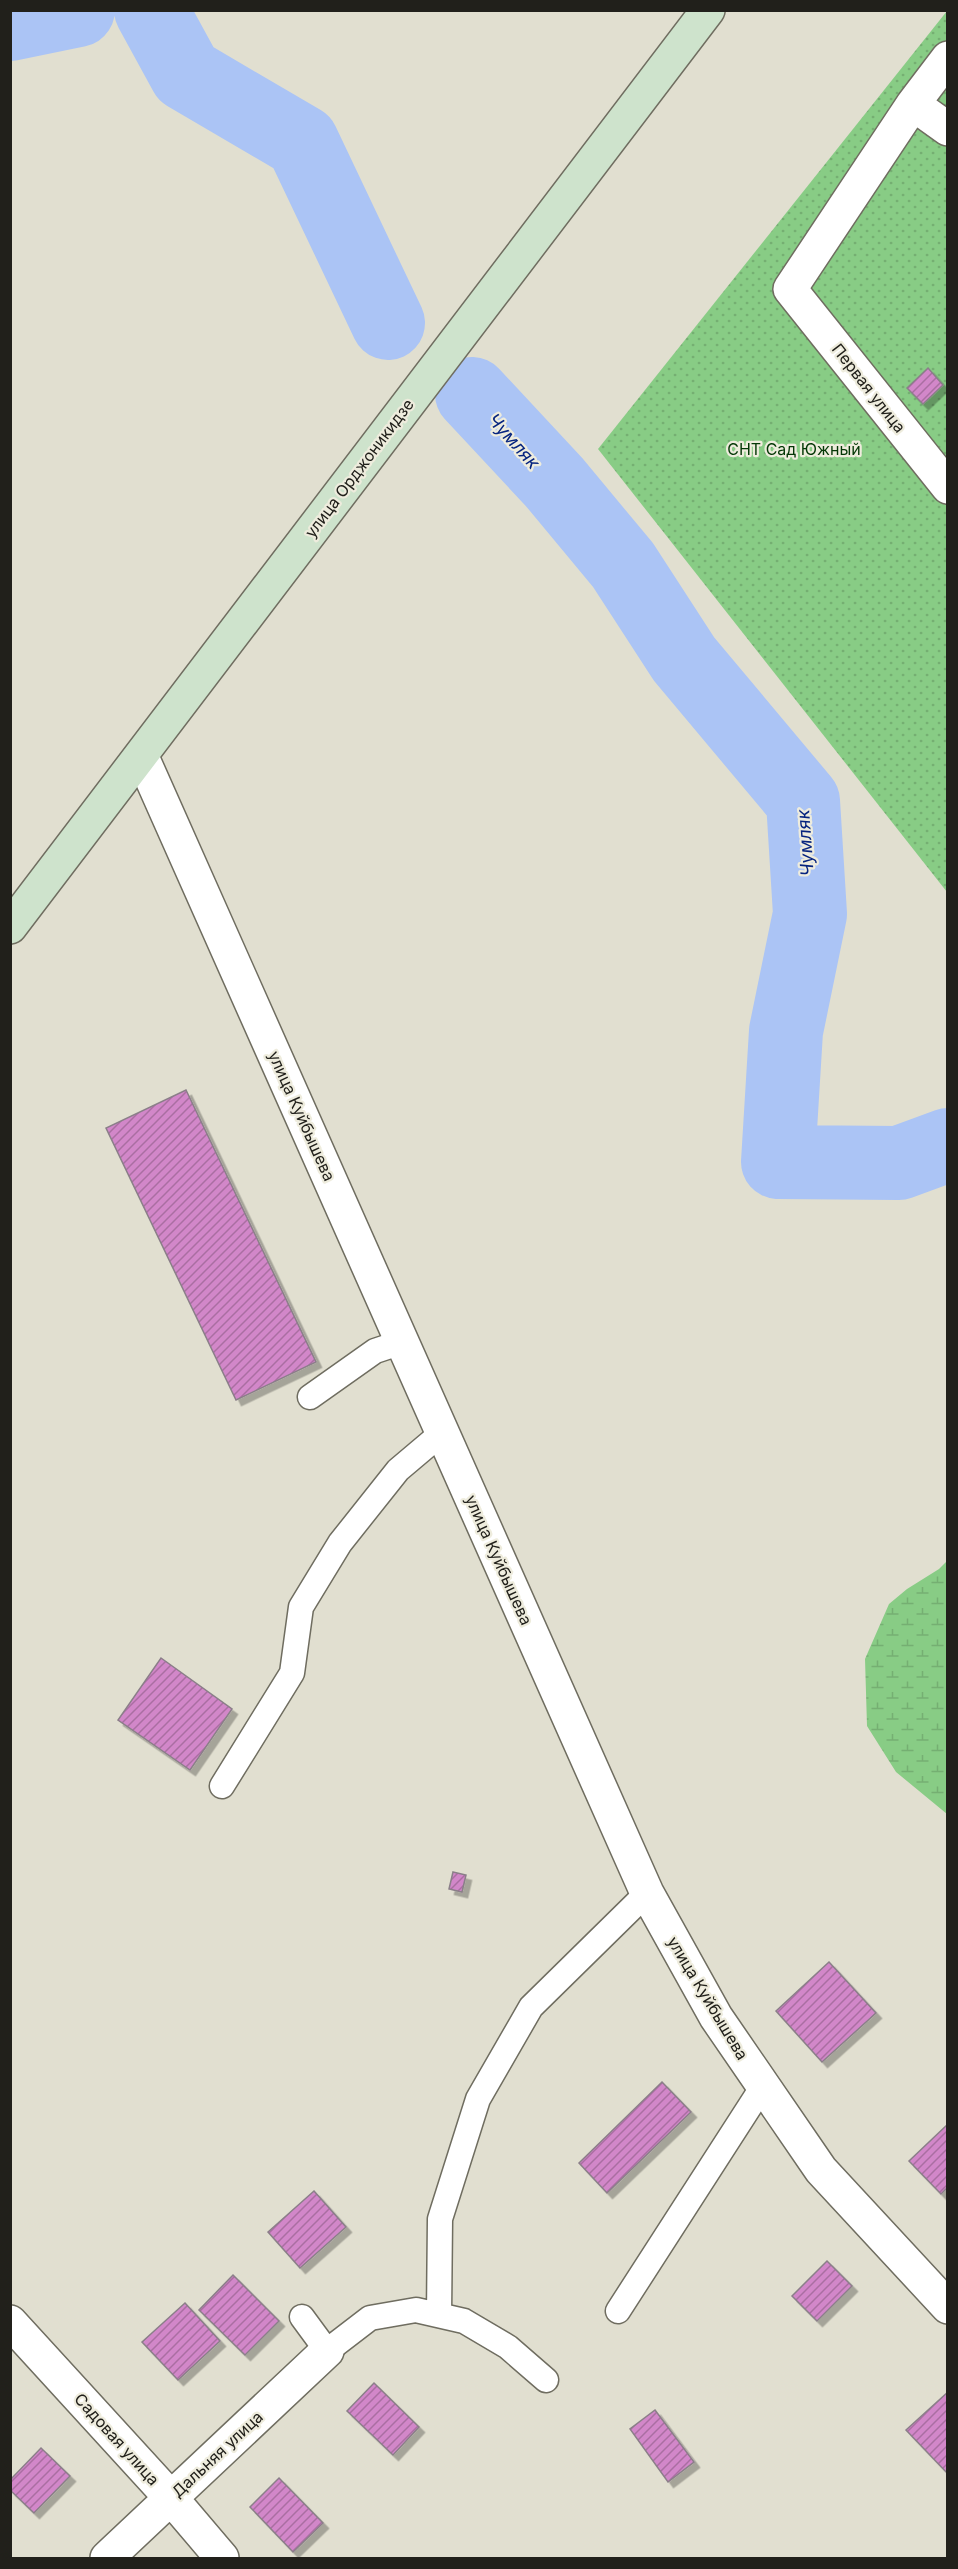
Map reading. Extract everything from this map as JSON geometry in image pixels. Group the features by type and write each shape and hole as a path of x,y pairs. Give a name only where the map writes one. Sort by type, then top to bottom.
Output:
{"main road":[{"name":"улица Орджоникидзе","path":"10,927 142,757 333,501 708,10"}],"street":[{"path":"948,58 913,104 948,129"},
{"name":"Первая улица","path":"913,104 790,289 948,487"},
{"name":"улица Куйбышева","path":"142,757 647,1893 716,2017 821,2170 948,2307"},
{"name":"Садовая улица","path":"10,2322 171,2498 222,2559"},
{"name":"Дальняя улица","path":"107,2559 327,2351"}],"lane":[{"path":"310,1397 375,1350 402,1342"},
{"path":"222,1786 292,1672 301,1607 340,1543 398,1470 442,1432"},
{"path":"440,2315 440,2219 478,2099 531,2007 647,1893"},
{"path":"618,2311 763,2086"},
{"path":"303,2317 327,2351 370,2318 416,2310 464,2321 508,2347 546,2380"}],"green space":[{"name":"СНТ Сад Южный","path":"947,11 947,892 598,449"},
{"path":"947,1561 947,1814 896,1772 867,1726 865,1659 889,1604"}],"building":[{"path":"928,368 943,385 923,404 907,388"},
{"path":"186,1090 316,1362 236,1400 106,1128"},
{"path":"161,1658 232,1709 190,1770 118,1720"},
{"path":"453,1872 466,1875 462,1892 449,1889"},
{"path":"829,1962 876,2013 822,2062 776,2011"},
{"path":"662,2082 691,2112 607,2193 579,2163"},
{"path":"948,2124 948,2187 941,2194 909,2161"},
{"path":"314,2191 346,2227 300,2268 268,2232"},
{"path":"827,2261 852,2286 817,2321 792,2296"},
{"path":"233,2275 279,2321 245,2355 199,2310"},
{"path":"185,2303 220,2341 178,2380 142,2342"},
{"path":"374,2383 419,2427 393,2455 347,2411"},
{"path":"948,2392 948,2474 906,2430"},
{"path":"655,2410 694,2462 668,2482 630,2429"},
{"path":"41,2448 70,2476 34,2513 10,2490 10,2480"},
{"path":"279,2478 323,2523 293,2552 250,2507"}],"waterway":[{"name":"Чумляк","path":"10,24 78,10"},
{"name":"Чумляк","path":"151,10 186,74 302,142 388,323"},
{"name":"Чумляк","path":"472,394 554,482 623,565 684,659 803,801 810,914 786,1031 778,1162 899,1163 948,1145"}]}
